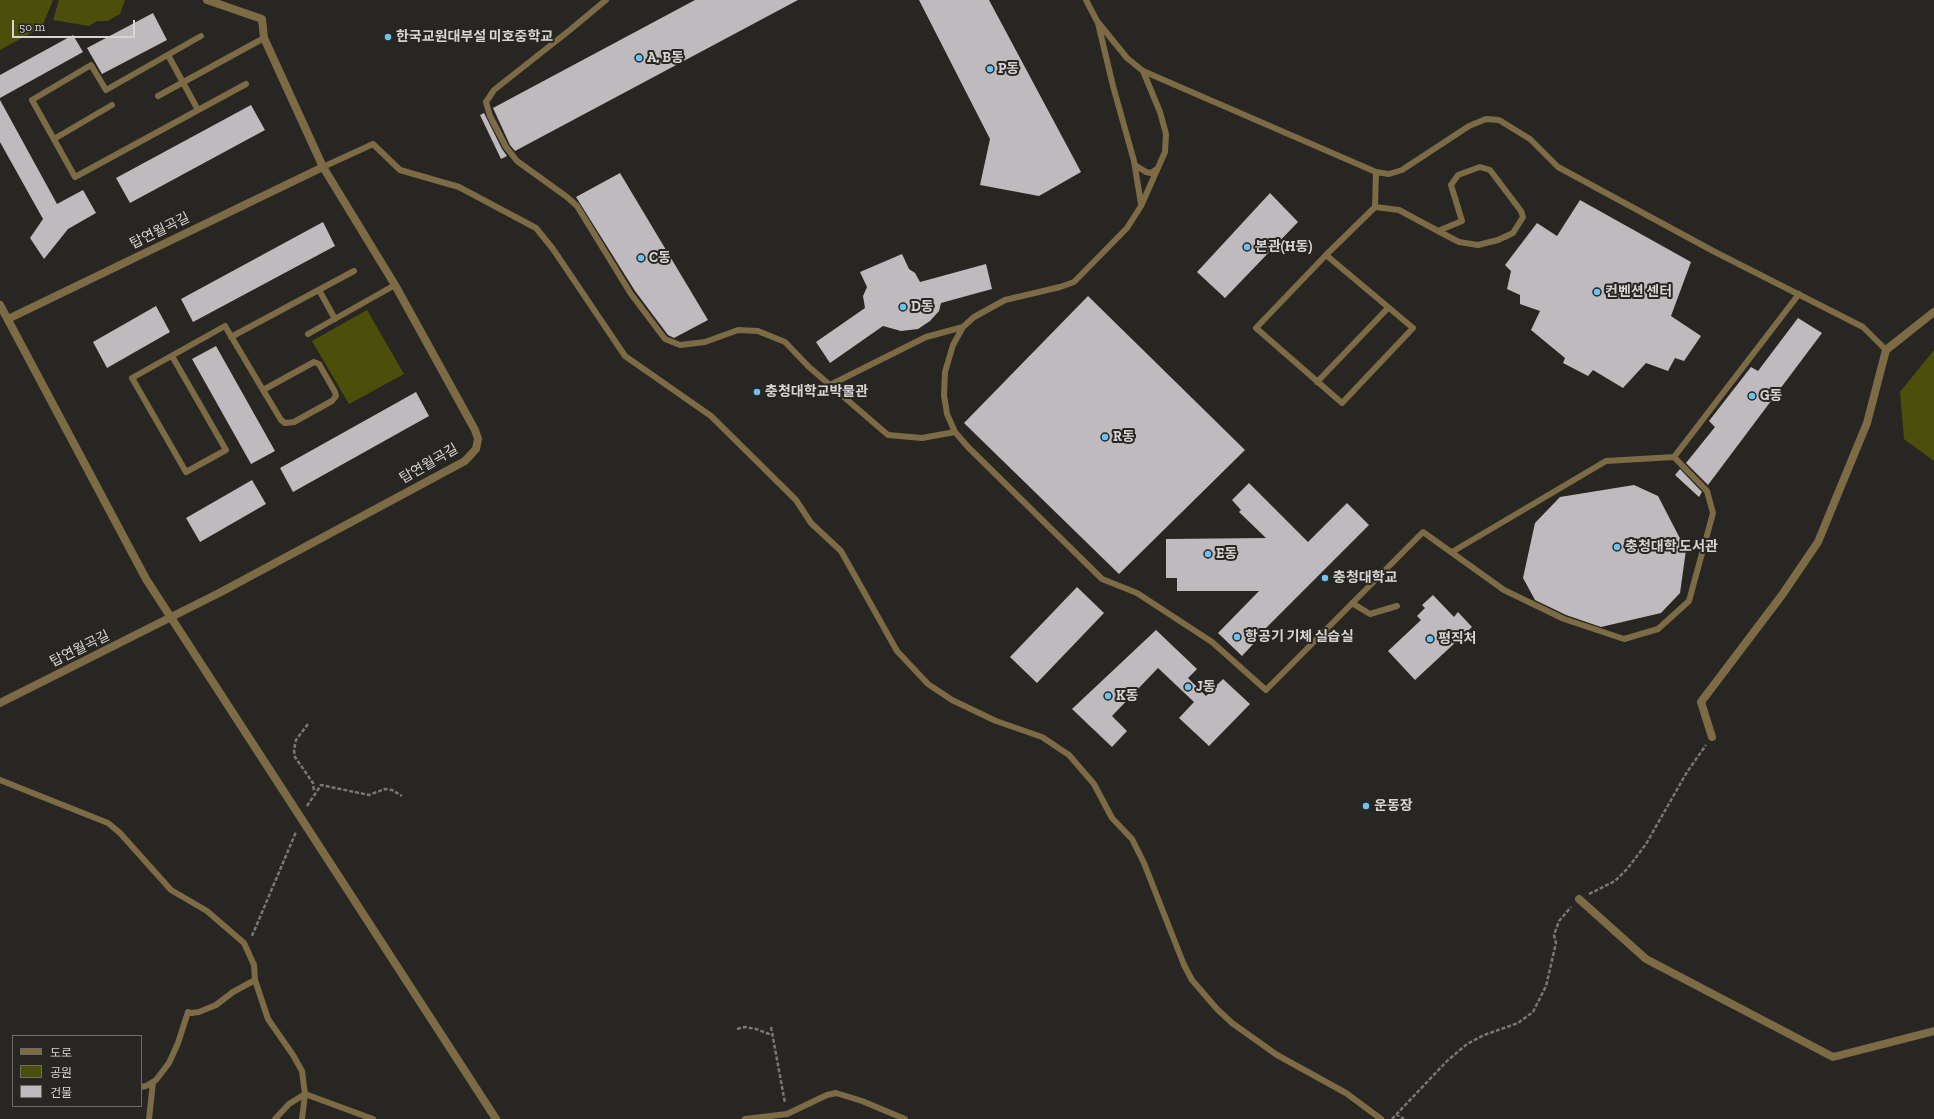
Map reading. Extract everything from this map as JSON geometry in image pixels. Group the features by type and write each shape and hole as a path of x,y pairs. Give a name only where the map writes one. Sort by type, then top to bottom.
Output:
{"street":[{"name":"탑연월곡길","path":"0,703 172,618 465,460 476,449 478,439 475,430 395,285 323,167 264,38 262,19 207,0"},
{"name":"탑연월곡길","path":"8,320 323,167"},
{"path":"0,305 146,579 496,1119"},
{"path":"1712,737 1701,702 1782,595 1818,542 1867,423 1886,350 1934,312"},
{"path":"1579,899 1646,959 1834,1057 1934,1031"}],"lane":[{"path":"606,0 494,90 486,102 490,116 506,147 518,161 577,206 631,294 665,339 680,345 705,342 738,330 758,331 785,342 830,385 888,435 922,438 955,432"},
{"path":"1086,0 1097,20 1127,58 1144,71 1376,172 1389,174 1402,170 1469,126 1486,119 1499,120 1530,139 1558,167 1715,252 1863,327 1886,350"},
{"path":"1097,20 1113,86 1135,165 1141,206"},
{"path":"201,36 106,90 91,65 32,100 75,177 246,84"},
{"path":"158,96 264,38"},
{"path":"168,55 198,110"},
{"path":"1144,71 1160,112 1166,134 1165,152 1141,206 1127,228 1074,282 1060,288 1005,300 974,317 963,327 953,345 945,372 944,395 947,414 955,432 968,447 1102,579 1137,592 1158,608 1212,642 1266,690 1423,532 1504,590 1564,619 1624,639 1658,630 1689,601 1713,513 1707,491 1674,457"},
{"path":"54,139 112,105"},
{"path":"323,167 373,144 400,170 458,187 536,228 625,356 711,416 796,500 812,522 841,551 898,651 928,684 952,700 996,721 1042,737 1070,755 1094,784 1112,818 1132,839 1144,863 1184,965 1192,980 1217,1009 1232,1023 1277,1055 1346,1093 1381,1119"},
{"path":"1135,165 1146,172 1152,173 1157,169"},
{"path":"1374,207 1399,210 1438,231 1459,242 1478,245 1498,240 1513,233 1523,217 1521,211 1490,170 1480,167 1458,175 1454,180 1451,185 1462,221 1438,231"},
{"path":"1326,256 1413,328 1342,403 1256,328 1326,256 1374,207 1376,172"},
{"path":"232,338 354,271"},
{"path":"308,334 395,285"},
{"path":"320,290 335,319"},
{"path":"1452,552 1606,461 1674,457 1799,294"},
{"path":"1317,382 1388,308"},
{"path":"172,356 226,450 186,472 132,378 225,326 232,338 263,390 281,420 285,423 294,422 332,400 336,396 319,364 314,362 263,390"},
{"path":"830,385 926,337 963,327"},
{"path":"1352,603 1370,614 1397,606"},
{"path":"0,780 108,824 120,833 171,890 207,911 244,943 254,965 255,980 268,1019 293,1055 302,1071 305,1094 302,1119"},
{"path":"142,1087 153,1082 160,1076 169,1063 178,1044 188,1012 199,1012 216,1005 233,992 255,980"},
{"path":"149,1119 153,1082"},
{"path":"275,1119 289,1104 305,1094"},
{"path":"305,1094 373,1119"},
{"path":"745,1119 787,1114 827,1095 836,1094 862,1101 905,1119"}],"path":[{"path":"308,724 296,740 294,750 295,757 313,783 315,792"},
{"path":"1392,1119 1447,1061 1467,1044 1484,1035 1518,1023 1533,1012 1546,986 1556,943 1554,935 1559,921 1579,899 1615,881 1628,868 1646,844 1687,772 1712,737"},
{"path":"737,1029 745,1027 756,1029 772,1035"},
{"path":"771,1027 787,1114"},
{"path":"1396,1114 1404,1119"}],"green space":[{"path":"0,0 53,0 42,27 0,50"},
{"path":"59,0 125,0 120,14 107,21 97,21 89,26 53,20"},
{"path":"367,310 404,374 349,404 312,341"},
{"path":"1934,350 1934,461 1904,439 1900,392"}],"building":[{"name":"A, B동","path":"695,0 798,0 515,151 510,145 493,108"},
{"name":"P동","path":"919,0 989,0 1081,172 1039,196 980,185 990,139"},
{"path":"153,13 167,40 102,74 87,48"},
{"path":"73,35 83,52 0,98 0,75"},
{"path":"0,100 57,204 83,190 96,213 68,229 44,259 30,238 43,219 0,142"},
{"path":"251,105 265,130 130,203 116,178"},
{"path":"484,113 507,156 501,159 480,115"},
{"name":"C동","path":"620,173 708,320 674,338 668,335 635,291 576,197"},
{"name":"본관(H동)","path":"1270,193 1298,222 1225,298 1197,272"},
{"name":"컨벤션 센터","path":"1580,200 1691,262 1671,316 1701,336 1684,361 1675,358 1668,371 1646,363 1623,388 1593,370 1588,376 1563,363 1565,358 1531,330 1540,311 1520,304 1520,295 1507,289 1511,271 1505,265 1537,223 1557,236"},
{"path":"323,222 335,246 193,322 181,299"},
{"name":"D동","path":"902,254 909,269 915,273 920,282 986,264 992,289 941,303 939,311 930,321 918,329 901,331 883,326 830,363 816,342 865,308 863,296 867,287 860,272"},
{"name":"R동","path":"1088,296 1245,450 1119,574 964,423"},
{"path":"156,306 170,332 107,368 93,342"},
{"name":"G동","path":"1798,318 1822,333 1708,485 1686,463 1715,427 1709,421 1751,367 1758,371"},
{"path":"216,346 275,451 251,464 192,359"},
{"path":"416,392 429,416 293,492 280,468"},
{"path":"1680,469 1702,492 1699,497 1675,475"},
{"path":"252,480 266,504 200,542 186,518"},
{"name":"E동","path":"1249,483 1308,542 1347,503 1369,525 1255,639 1256,641 1242,656 1218,633 1259,591 1177,591 1177,578 1166,578 1166,539 1266,538 1239,512 1241,510 1232,500"},
{"path":"1634,485 1658,496 1686,550 1680,593 1661,613 1601,627 1566,615 1535,600 1523,578 1535,523 1560,497"},
{"path":"1077,587 1104,613 1037,683 1010,657"},
{"name":"평직처","path":"1433,595 1454,617 1458,612 1472,627 1415,680 1388,651 1421,620 1417,616 1425,608 1422,605"},
{"name":"J동","path":"1156,630 1197,669 1188,678 1206,696 1223,679 1250,704 1209,746 1179,718 1194,702 1158,668 1112,716 1127,731 1112,747 1072,709"}],"place":[{"name":"한국교원대부설 미호중학교","path":"388,37"},
{"name":"A, B동","path":"639,58"},
{"name":"P동","path":"990,69"},
{"name":"본관(H동)","path":"1247,247"},
{"name":"C동","path":"641,258"},
{"name":"컨벤션 센터","path":"1597,292"},
{"name":"D동","path":"903,307"},
{"name":"충청대학교박물관","path":"757,392"},
{"name":"G동","path":"1752,396"},
{"name":"R동","path":"1105,437"},
{"name":"충청대학 도서관","path":"1617,547"},
{"name":"E동","path":"1208,554"},
{"name":"충청대학교","path":"1325,578"},
{"name":"항공기 기체 실습실","path":"1237,637"},
{"name":"평직처","path":"1430,639"},
{"name":"J동","path":"1188,687"},
{"name":"K동","path":"1108,696"},
{"name":"운동장","path":"1366,806"}]}
